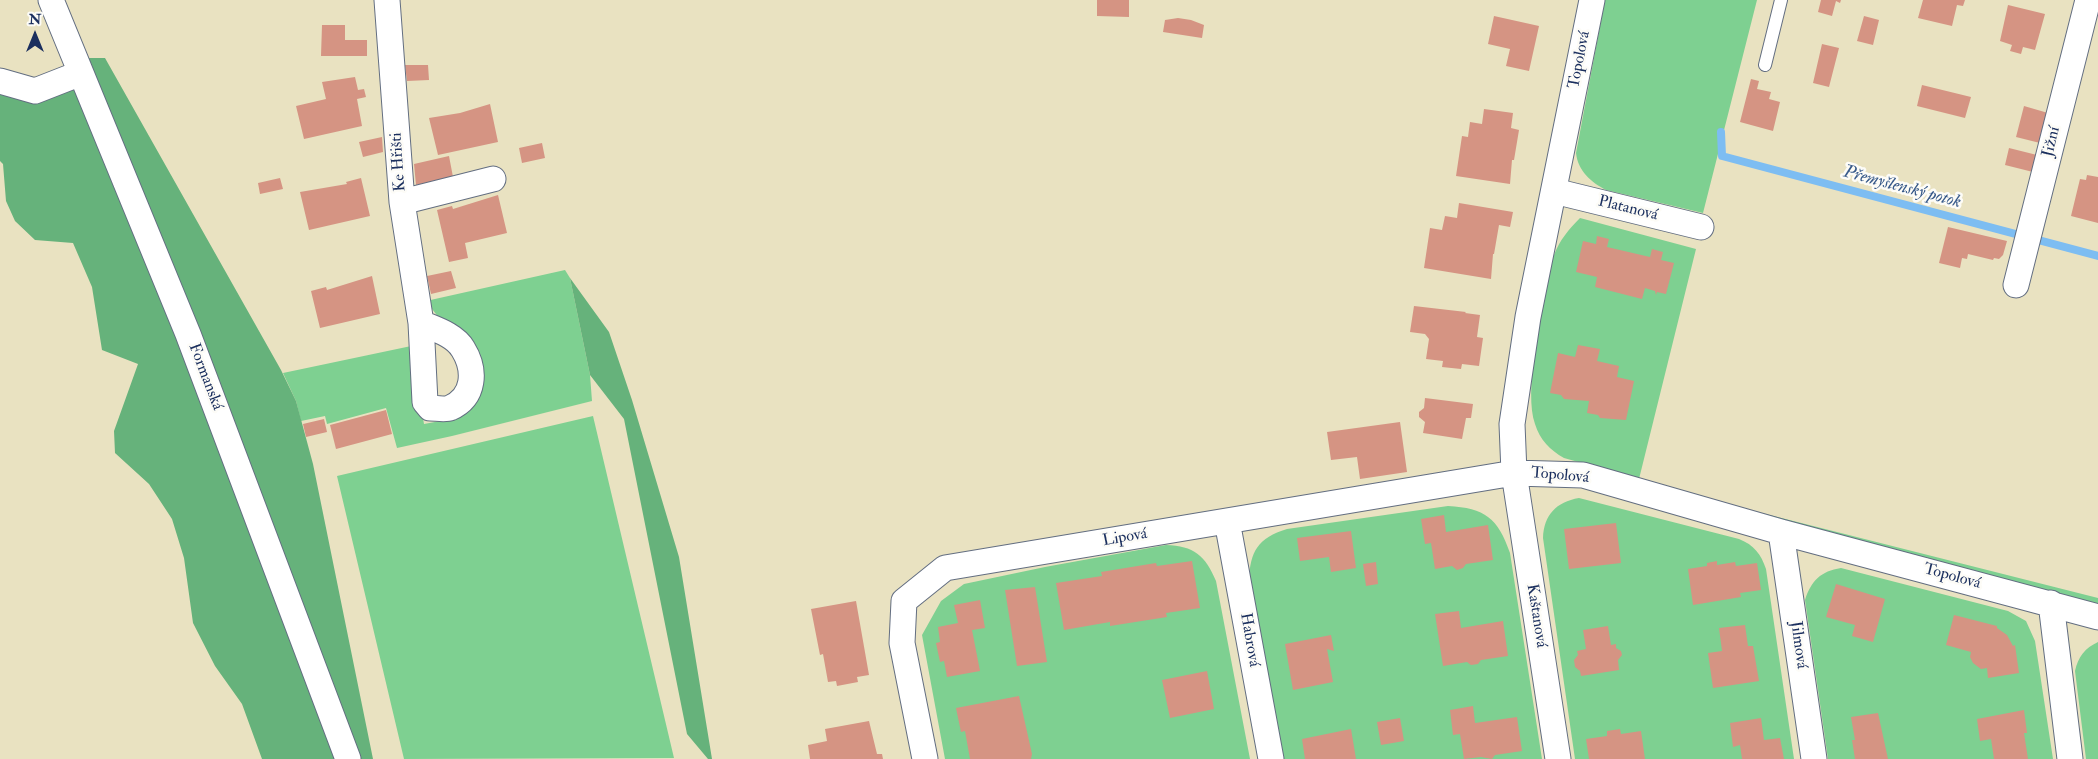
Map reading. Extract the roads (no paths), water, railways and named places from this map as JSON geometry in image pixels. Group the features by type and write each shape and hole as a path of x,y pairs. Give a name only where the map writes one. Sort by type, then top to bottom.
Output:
{"street":[{"name":"Formanská","path":"51,0 188,334 348,759"},
{"name":"Ke Hřišti","path":"388,0 402,202 421,323"},
{"name":"Topolová","path":"1592,0 1528,317 1512,424 1514,473 1583,475 1781,532 2098,617"},
{"name":"Jižní","path":"2016,285 2088,0"},
{"path":"0,81 35,91 81,73"},
{"path":"402,202 494,179"},
{"name":"Platanová","path":"1554,191 1701,227"},
{"name":"Lipová","path":"925,759 902,643 904,601 945,568 1514,473"},
{"name":"Kaštanová","path":"1514,473 1558,759"},
{"name":"Habrová","path":"1227,521 1271,759"},
{"name":"Jilmová","path":"1781,532 1814,759"},
{"path":"2051,604 2070,759"}],"lane":[{"path":"1765,66 1781,0"}],"waterway":[{"name":"Přemyšlenský potok","path":"1721,132 1722,156 2098,256"}]}
